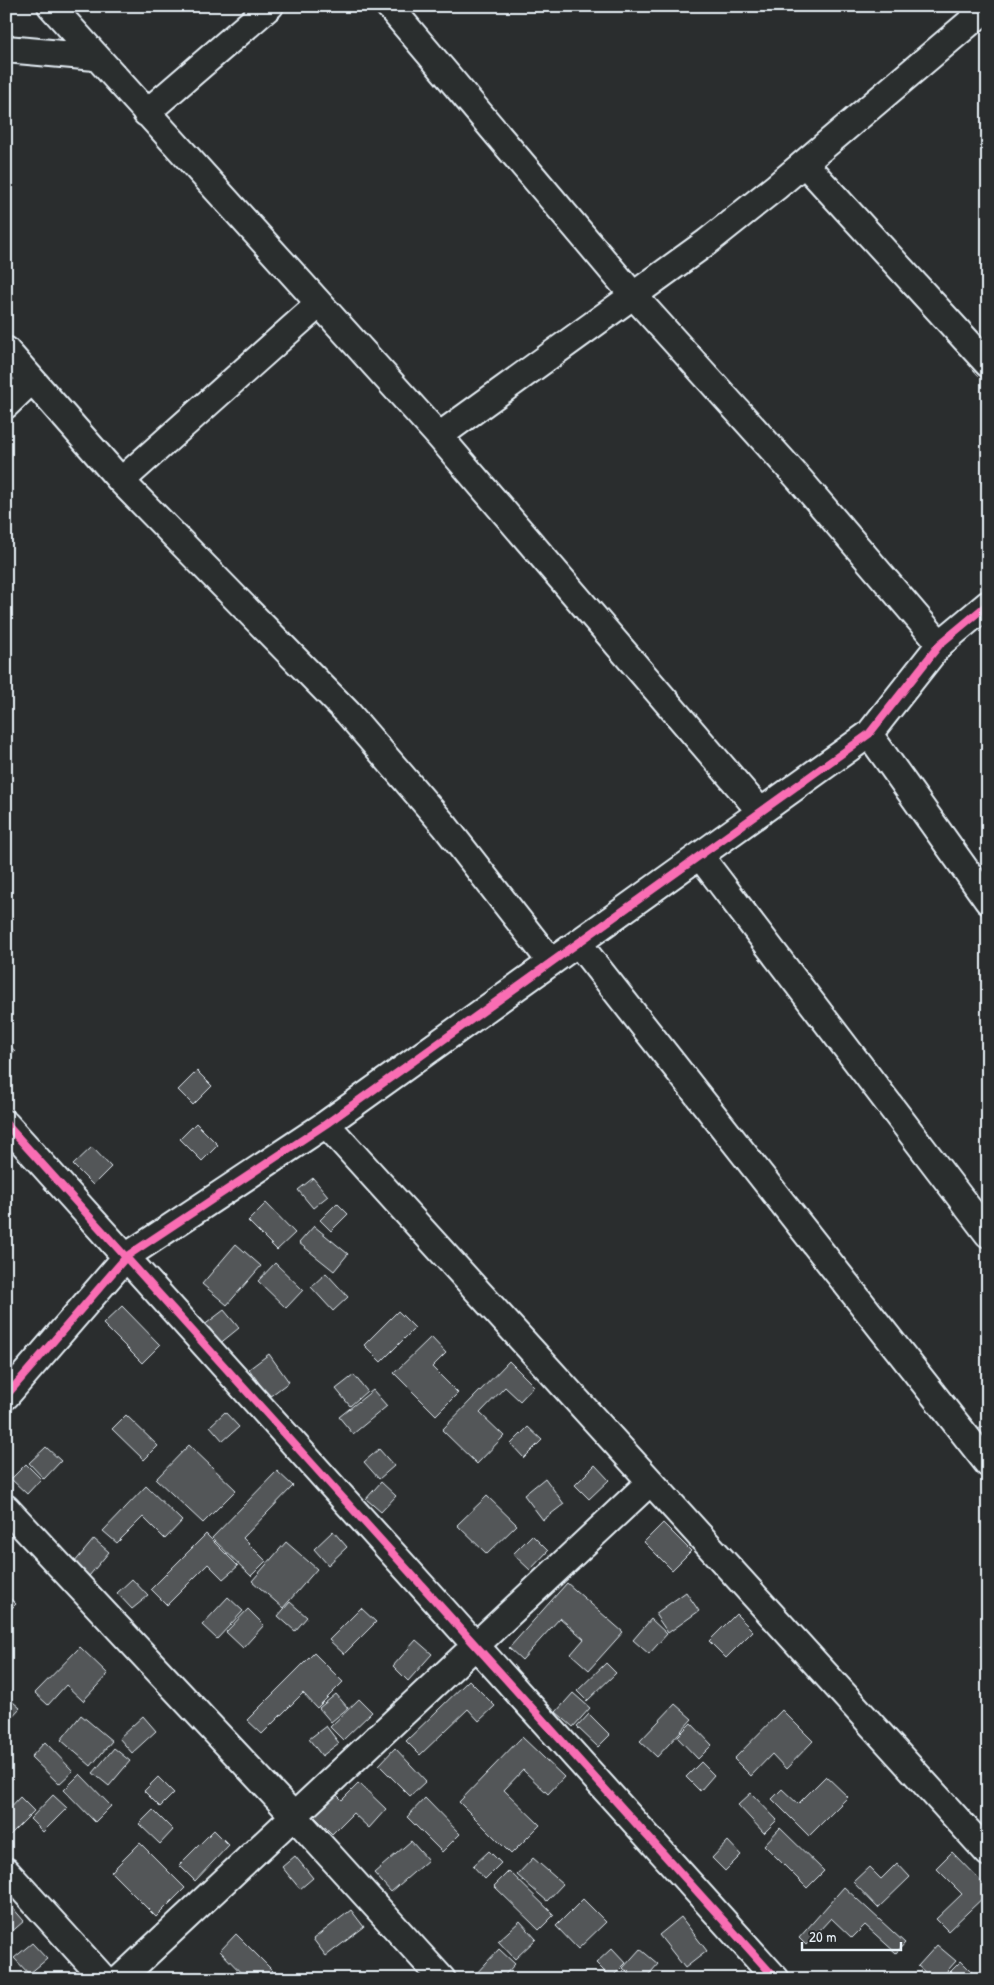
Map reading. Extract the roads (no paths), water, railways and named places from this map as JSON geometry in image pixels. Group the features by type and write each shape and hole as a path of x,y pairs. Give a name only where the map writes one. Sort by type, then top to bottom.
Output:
{"street":[{"path":"51,6 439,436 761,812"},
{"path":"146,113 270,6"},
{"path":"389,6 633,294 800,480 940,644"},
{"path":"439,436 707,242 804,163 988,7"},
{"path":"6,49 95,57"},
{"path":"804,163 988,364"},
{"path":"121,481 320,304"},
{"path":"6,350 121,481 348,713 445,826 552,962"},
{"path":"6,405 32,380"},
{"path":"6,1396 127,1256 326,1124 869,734 940,644 988,604"},
{"path":"869,734 988,901"},
{"path":"700,856 988,1234"},
{"path":"578,943 988,1464"},
{"path":"6,1124 127,1256 475,1646 776,1979"},
{"path":"326,1124 650,1482 985,1844"},
{"path":"120,1979 650,1482"},
{"path":"6,1508 294,1816 442,1979"},
{"path":"6,1871 104,1979"}]}
